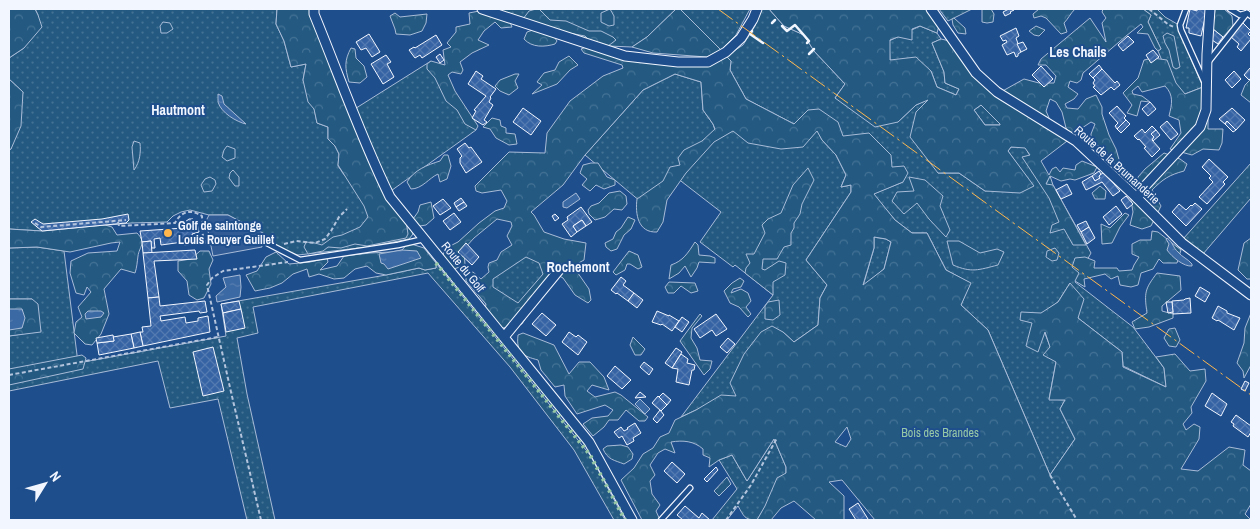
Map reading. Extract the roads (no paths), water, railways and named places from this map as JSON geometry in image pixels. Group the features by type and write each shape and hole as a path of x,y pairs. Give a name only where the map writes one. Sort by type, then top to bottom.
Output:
{"street":[{"name":"Route du Golf","path":"314,9 314,14 390,197 589,442 632,520"},
{"path":"482,9 625,56 678,62 708,62 726,52 741,38 757,9"},
{"name":"Route de la Brumanderie","path":"932,9 976,73 997,92 1076,141 1182,243 1251,295"},
{"path":"1136,198 1200,127 1206,110 1210,9"},
{"path":"504,337 560,270"}],"lane":[{"path":"1186,9 1180,25 1181,30 1206,84"},
{"path":"1230,9 1240,16 1249,15"},
{"path":"1207,62 1249,15"},
{"path":"261,240 300,260 398,245 424,239"},
{"path":"661,520 690,488"}],"water":[{"path":"218,94 222,96 224,104 246,124 234,119 222,110 218,102"},
{"path":"576,193 580,199 567,208 563,207 563,202"},
{"path":"1167,238 1192,266 1182,263 1169,253 1167,250 1169,244"},
{"path":"402,250 417,251 421,258 388,269 381,263 379,254"},
{"path":"240,275 240,297 217,302 216,296 226,287 223,278"},
{"path":"9,309 22,309 25,318 22,328 9,330"},
{"path":"88,311 101,311 104,313 101,317 86,319 85,314"},
{"path":"640,399 650,409 645,414 635,404"}],"place":[{"name":"Golf de saintonge Louis Rouyer Guillet","path":"168,233"}],"district":[{"name":"Les Chails","path":"1078,52"},
{"name":"Hautmont","path":"178,110"},
{"name":"Rochemont","path":"578,267"}],"park label":[{"name":"Bois des Brandes","path":"940,433"}]}
